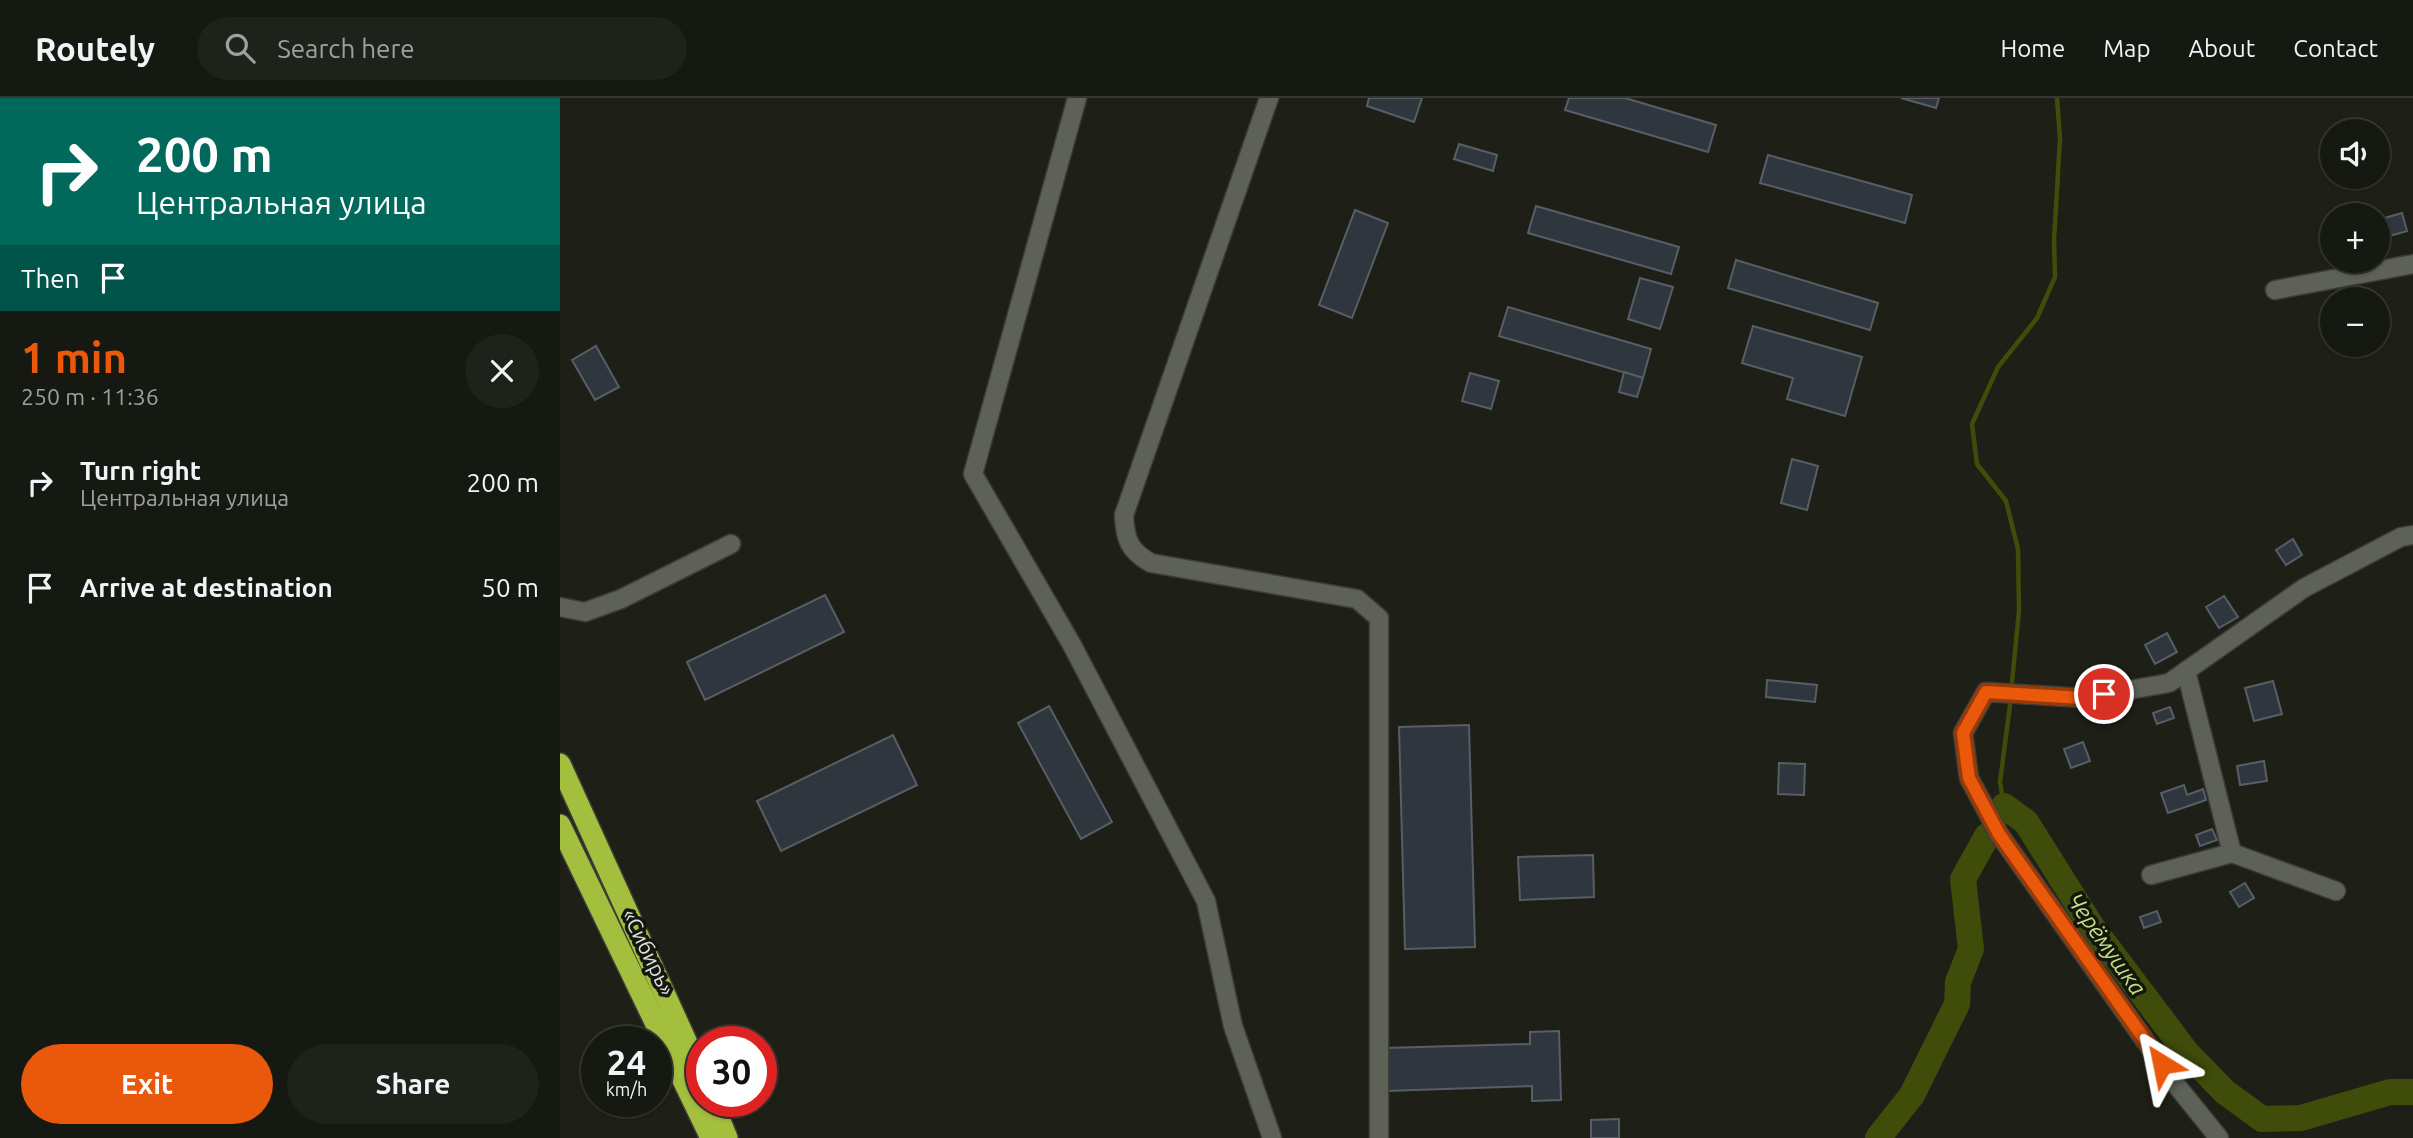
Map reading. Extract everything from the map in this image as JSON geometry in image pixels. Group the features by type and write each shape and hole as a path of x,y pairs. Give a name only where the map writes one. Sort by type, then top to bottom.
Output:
{"highway":[{"name":"«Сибирь»","path":"560,764 686,1041"},
{"name":"«Сибирь»","path":"560,825 711,1138"},
{"path":"718,1117 727,1138"}],"street":[{"path":"1077,98 973,474 1072,645 1206,901 1233,1026 1272,1138"},
{"path":"1269,98 1125,515 1125,536 1135,554 1151,563 1357,599 1379,618 1379,1138"},
{"path":"2276,290 2413,264"},
{"path":"2219,1138 2177,1086 1999,834 1969,778 1963,733 1986,692 2082,698 2169,684 2304,588 2402,537 2413,535"},
{"path":"560,607 585,612 609,604 731,544"},
{"path":"2186,671 2232,853"},
{"path":"2151,875 2232,853 2336,891"}],"building":[{"path":"1369,98 1422,98 1414,122 1367,106"},
{"path":"1569,98 1625,98 1716,125 1708,152 1565,110"},
{"path":"1901,98 1939,98 1936,108"},
{"path":"1459,144 1497,155 1493,171 1454,159"},
{"path":"1768,155 1912,195 1905,223 1760,183"},
{"path":"1536,206 1679,247 1671,274 1528,233"},
{"path":"1355,210 1388,223 1352,318 1319,305"},
{"path":"2402,213 2407,231 2390,236 2390,216"},
{"path":"1736,260 1878,303 1870,330 1728,288"},
{"path":"1640,278 1673,287 1660,329 1628,319"},
{"path":"1508,307 1651,349 1643,378 1499,336"},
{"path":"1753,326 1862,357 1845,416 1787,399 1793,378 1742,363"},
{"path":"596,346 619,387 595,400 572,360"},
{"path":"1624,372 1643,378 1637,397 1619,392"},
{"path":"1470,373 1499,381 1491,409 1462,401"},
{"path":"1792,459 1818,466 1807,510 1781,503"},
{"path":"2293,539 2302,555 2286,565 2276,550"},
{"path":"825,595 844,632 705,700 687,662"},
{"path":"2224,596 2238,617 2219,628 2206,607"},
{"path":"2167,633 2177,652 2155,664 2145,645"},
{"path":"1767,680 1817,685 1815,702 1766,697"},
{"path":"2273,681 2282,714 2254,721 2245,688"},
{"path":"1049,706 1112,822 1081,839 1018,723"},
{"path":"2170,707 2174,718 2157,724 2153,713"},
{"path":"1469,725 1475,947 1405,949 1399,727"},
{"path":"893,735 917,785 781,851 757,801"},
{"path":"2083,742 2090,761 2071,768 2064,749"},
{"path":"2264,761 2267,781 2240,785 2237,766"},
{"path":"1779,763 1805,764 1804,795 1778,794"},
{"path":"2184,785 2187,795 2203,789 2206,800 2168,813 2161,793"},
{"path":"2212,829 2217,840 2200,846 2196,835"},
{"path":"1593,855 1594,897 1520,900 1518,857"},
{"path":"2245,883 2254,898 2239,907 2230,892"},
{"path":"2157,911 2161,922 2144,928 2140,917"},
{"path":"1559,1031 1561,1100 1532,1101 1532,1086 1386,1091 1384,1048 1530,1044 1530,1032"},
{"path":"1619,1119 1619,1138 1591,1138 1591,1120"}],"waterway":[{"path":"2012,682 2019,611 2018,549 2006,501 1977,464 1972,424 1998,367 2037,318 2055,277 2054,240 2060,139 2057,98"},
{"path":"2004,806 2000,782 2010,705"},
{"name":"Черёмушка","path":"2000,813 2004,806 2026,822 2092,927 2187,1053 2225,1092 2262,1119 2301,1118 2390,1092 2413,1092"},
{"name":"Черёмушка","path":"1878,1138 1912,1095 1957,1004 1958,982 1971,949 1963,879 1987,836"}],"route":[{"path":"2104,694 2082,698 1986,692 1963,733 1969,778 1999,834 2162,1064"}]}
